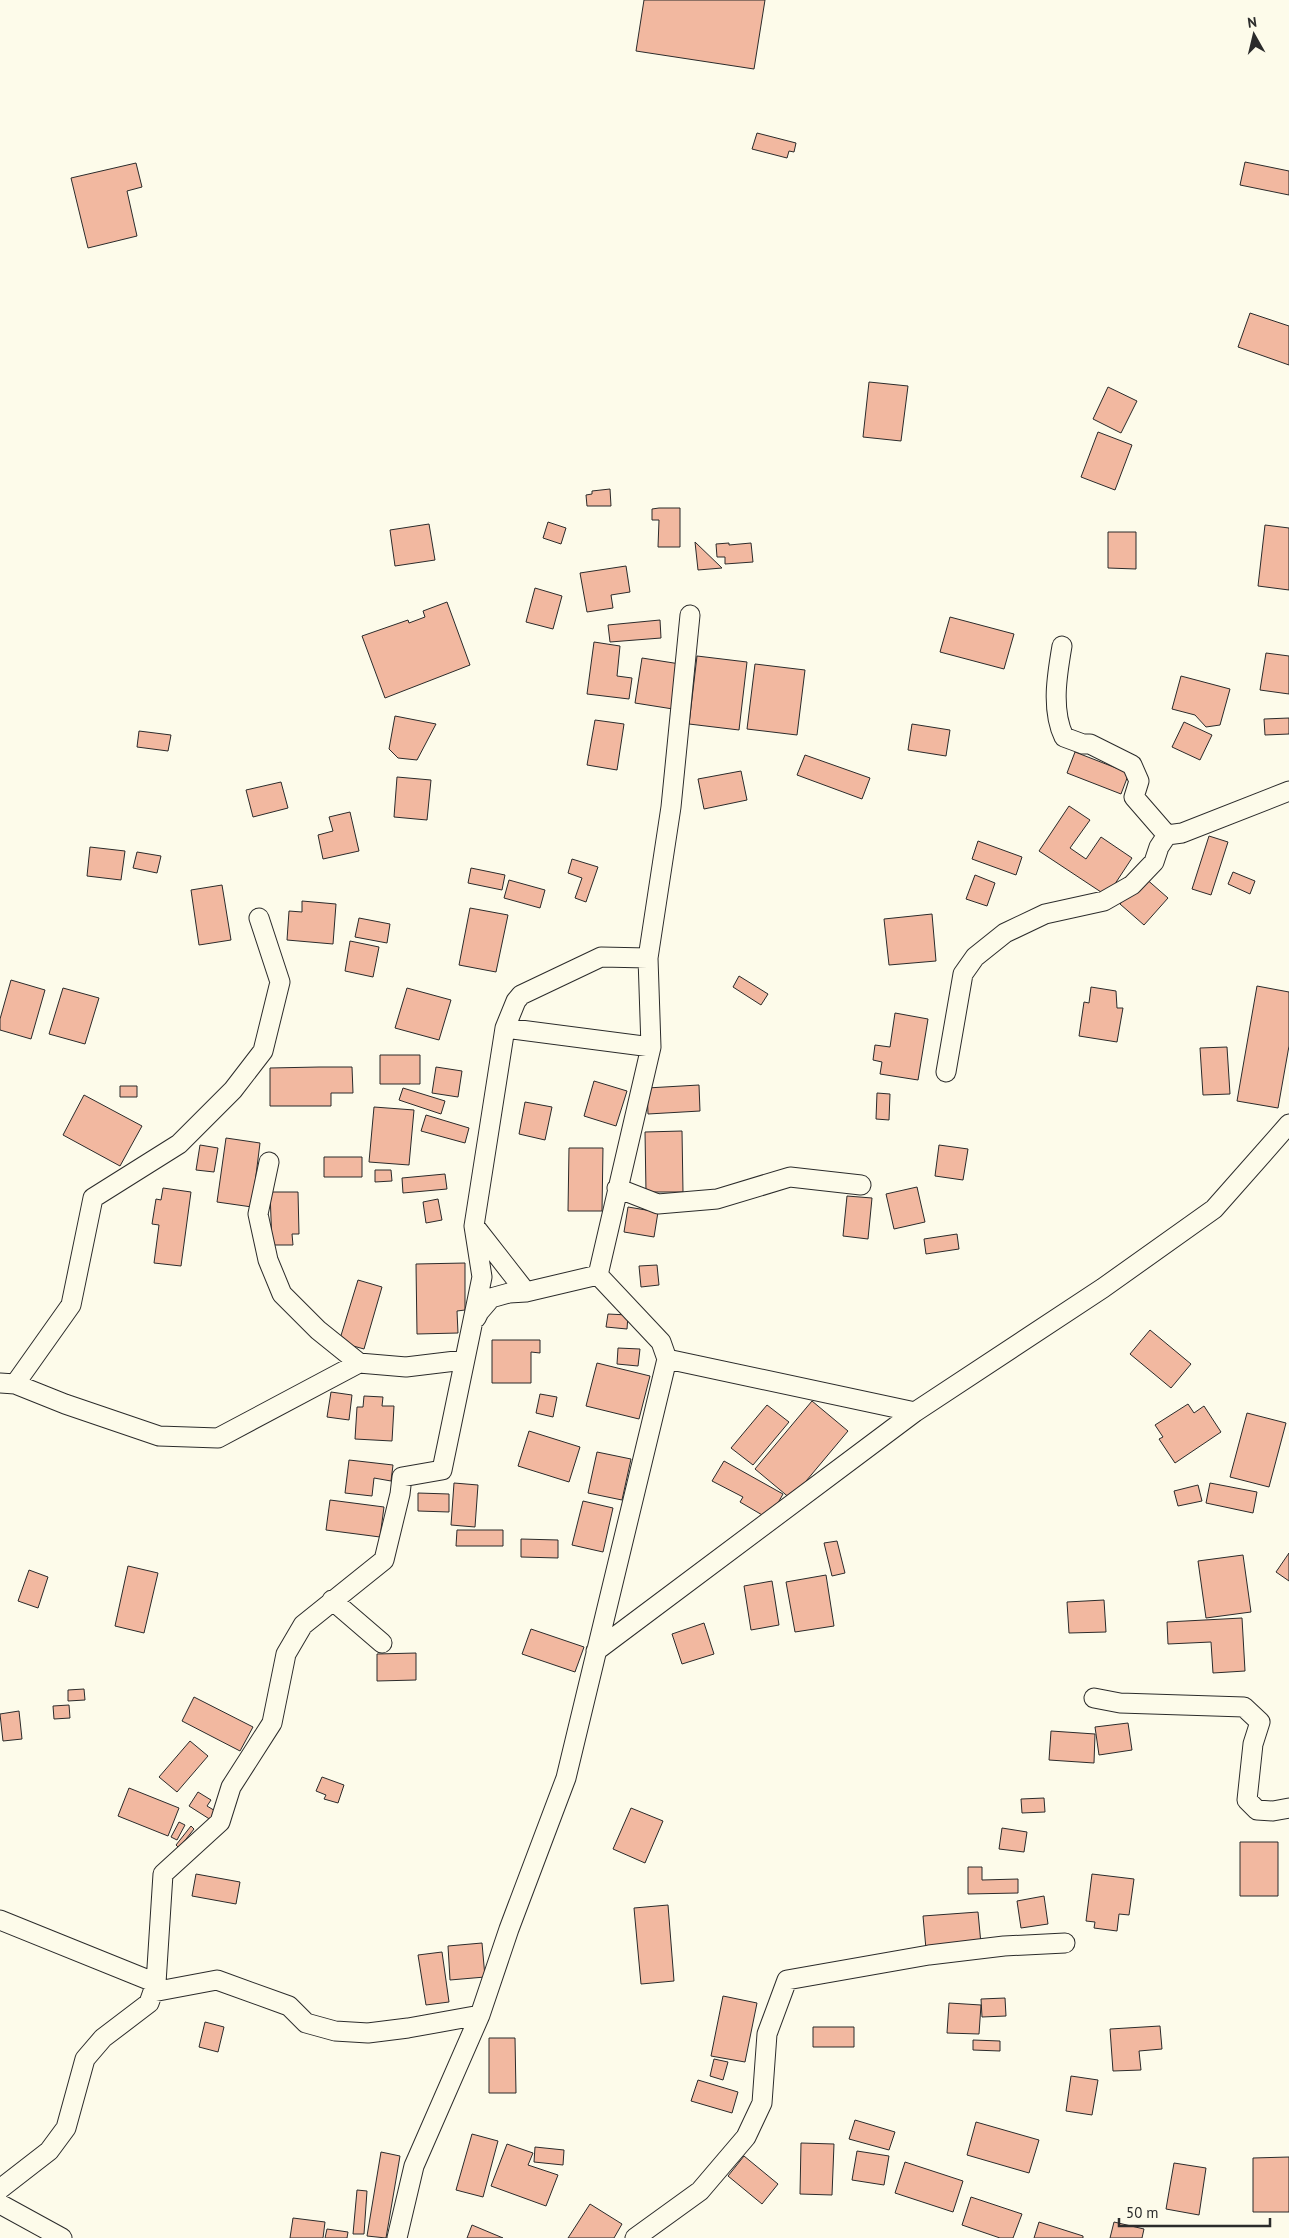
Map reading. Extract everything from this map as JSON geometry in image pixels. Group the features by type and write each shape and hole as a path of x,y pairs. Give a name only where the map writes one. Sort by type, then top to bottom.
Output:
{"street":[{"path":"598,1275 651,1047 648,958 671,807 690,616"},
{"path":"1062,646 1058,672 1057,700 1058,725 1064,737 1083,744 1090,744 1132,765 1139,781 1134,797 1168,835"},
{"path":"946,1072 963,974 975,956 1005,933 1045,914 1104,901 1132,885 1154,862 1159,847 1168,835 1182,833 1289,792"},
{"path":"259,918 280,982 263,1052 232,1090 179,1144 93,1198 71,1305 8,1384 159,1436 218,1438 359,1363 406,1366 464,1360"},
{"path":"0,2189 49,2151 66,2128 85,2059 103,2038 149,2003 154,1987 164,1874 220,1822 231,1787 272,1723 286,1654 303,1625 384,1560 400,1494 402,1476 442,1470 482,1277 474,1226 505,1028 516,1001 521,995 601,957 648,958"},
{"path":"505,1028 651,1047"},
{"path":"596,1651 915,1412 1095,1294 1214,1209 1289,1124"},
{"path":"269,1162 258,1214 268,1260 282,1294 318,1330 359,1363"},
{"path":"617,1188 658,1204 717,1199 790,1177 861,1184"},
{"path":"474,1226 526,1292"},
{"path":"470,1336 479,1312 491,1298 598,1275"},
{"path":"397,2238 414,2166 480,2015 509,1929 566,1778 667,1359 661,1342 598,1275"},
{"path":"667,1359 915,1412"},
{"path":"332,1600 382,1644"},
{"path":"1094,1698 1120,1703 1244,1707 1260,1722 1253,1744 1246,1800 1257,1810 1289,1808"},
{"path":"0,1920 154,1987 216,1980 289,2006 306,2023 335,2031 368,2033 480,2015"},
{"path":"635,2238 700,2191 746,2137 762,2103 767,2034 787,1980 929,1955 1004,1946 1065,1943"},
{"path":"0,2204 62,2238"}],"building":[{"path":"644,0 765,0 754,69 636,51"},
{"path":"757,133 796,143 794,152 789,151 787,158 752,149"},
{"path":"1245,162 1289,171 1289,195 1240,185"},
{"path":"136,163 142,187 127,191 137,236 88,248 71,178"},
{"path":"1250,313 1289,326 1289,365 1238,347"},
{"path":"869,382 908,386 901,441 863,437"},
{"path":"1108,387 1137,401 1121,433 1093,419"},
{"path":"1098,432 1132,445 1115,490 1081,477"},
{"path":"610,489 611,506 587,506 586,495 592,494 592,491"},
{"path":"680,508 680,547 658,547 659,520 652,520 652,509"},
{"path":"548,522 566,528 561,544 543,538"},
{"path":"429,524 435,560 395,566 390,530"},
{"path":"1265,525 1289,528 1289,590 1258,586"},
{"path":"1108,532 1136,532 1136,569 1108,568"},
{"path":"695,542 722,568 698,570"},
{"path":"729,543 729,545 751,543 753,562 725,564 725,557 717,557 716,544"},
{"path":"626,566 630,592 611,595 613,608 587,612 580,573"},
{"path":"535,588 562,596 553,629 526,622"},
{"path":"447,602 470,665 385,698 362,636 408,620 409,623 425,617 423,611"},
{"path":"950,617 1014,634 1004,669 940,652"},
{"path":"660,620 661,638 610,642 608,625"},
{"path":"594,642 620,646 617,676 632,678 629,699 587,694"},
{"path":"1266,653 1289,656 1289,694 1260,690"},
{"path":"697,656 747,662 739,730 689,724"},
{"path":"642,658 680,664 673,709 635,703"},
{"path":"755,664 805,670 797,735 747,729"},
{"path":"1181,676 1230,689 1220,725 1206,727 1195,715 1172,709"},
{"path":"395,716 436,724 417,760 398,758 389,749"},
{"path":"1289,718 1289,734 1265,735 1264,719"},
{"path":"595,720 624,724 617,770 587,765"},
{"path":"1184,722 1212,735 1200,760 1172,747"},
{"path":"912,724 950,730 946,756 908,750"},
{"path":"139,731 171,735 168,751 137,747"},
{"path":"1075,752 1129,773 1121,794 1067,773"},
{"path":"805,755 870,778 862,799 797,775"},
{"path":"741,771 747,800 704,809 698,779"},
{"path":"397,777 431,780 427,820 394,817"},
{"path":"281,782 288,808 253,817 246,790"},
{"path":"1069,806 1090,820 1070,848 1086,859 1101,837 1132,858 1107,896 1039,851"},
{"path":"350,812 359,851 323,859 318,835 333,831 329,817"},
{"path":"1209,836 1228,842 1211,895 1192,889"},
{"path":"978,841 1022,857 1016,875 972,859"},
{"path":"90,847 125,851 121,880 87,876"},
{"path":"137,852 161,856 157,873 133,868"},
{"path":"572,859 598,867 586,902 575,898 582,878 568,873"},
{"path":"471,868 505,875 502,890 468,883"},
{"path":"1233,872 1255,881 1250,894 1228,884"},
{"path":"975,875 995,883 987,906 966,899"},
{"path":"1144,877 1168,898 1144,925 1120,904"},
{"path":"509,880 545,890 540,908 504,898"},
{"path":"222,885 231,940 199,945 191,890"},
{"path":"302,901 336,904 333,944 287,940 289,911 302,912"},
{"path":"470,908 508,915 496,972 459,965"},
{"path":"932,914 936,961 889,965 884,919"},
{"path":"359,918 390,924 387,943 355,937"},
{"path":"350,941 379,947 373,977 345,971"},
{"path":"739,976 768,994 761,1005 733,987"},
{"path":"11,980 45,990 31,1039 0,1030 0,1019"},
{"path":"1257,986 1289,992 1289,1046 1278,1108 1237,1101"},
{"path":"1091,987 1116,991 1117,1008 1123,1008 1117,1042 1079,1036 1084,1002 1089,1003"},
{"path":"63,988 99,998 85,1044 49,1034"},
{"path":"407,988 451,1000 439,1040 395,1028"},
{"path":"895,1013 928,1019 918,1080 880,1074 882,1062 873,1060 875,1045 890,1047"},
{"path":"1227,1047 1230,1094 1203,1095 1200,1048"},
{"path":"380,1055 420,1055 420,1084 380,1084"},
{"path":"352,1067 353,1093 331,1093 331,1106 270,1106 270,1068"},
{"path":"436,1067 462,1071 458,1097 432,1093"},
{"path":"594,1081 627,1091 616,1126 584,1116"},
{"path":"699,1085 700,1111 648,1114 647,1088"},
{"path":"120,1086 137,1086 137,1097 120,1097"},
{"path":"403,1088 445,1101 441,1114 399,1100"},
{"path":"877,1093 890,1094 889,1120 876,1119"},
{"path":"84,1095 142,1126 120,1166 63,1135"},
{"path":"525,1102 552,1107 545,1140 519,1134"},
{"path":"374,1107 414,1110 409,1165 369,1162"},
{"path":"426,1115 469,1128 465,1143 421,1131"},
{"path":"682,1131 683,1192 646,1192 645,1132"},
{"path":"226,1138 260,1143 252,1207 217,1202"},
{"path":"200,1145 218,1148 214,1172 196,1170"},
{"path":"939,1145 968,1149 963,1180 935,1176"},
{"path":"569,1148 603,1148 602,1211 568,1211"},
{"path":"324,1157 362,1157 362,1177 324,1177"},
{"path":"375,1170 391,1170 392,1181 375,1182"},
{"path":"445,1174 447,1189 403,1193 402,1178"},
{"path":"917,1187 925,1222 894,1229 886,1194"},
{"path":"163,1188 191,1192 181,1266 154,1263 159,1225 152,1224 156,1199 161,1200"},
{"path":"270,1192 298,1192 299,1234 292,1234 293,1245 272,1245"},
{"path":"847,1196 872,1198 868,1239 843,1236"},
{"path":"438,1199 442,1220 426,1223 423,1202"},
{"path":"628,1207 658,1212 654,1237 624,1232"},
{"path":"957,1234 959,1249 926,1254 924,1239"},
{"path":"465,1263 465,1310 457,1311 458,1333 417,1334 416,1264"},
{"path":"657,1265 659,1285 641,1287 639,1266"},
{"path":"358,1280 382,1287 364,1349 339,1342"},
{"path":"608,1314 628,1315 627,1329 606,1327"},
{"path":"1150,1330 1191,1364 1171,1388 1130,1354"},
{"path":"492,1340 540,1340 540,1353 531,1352 531,1383 492,1383"},
{"path":"618,1348 640,1349 638,1366 617,1364"},
{"path":"597,1363 650,1376 639,1419 586,1406"},
{"path":"331,1392 352,1395 349,1420 327,1417"},
{"path":"540,1394 557,1397 553,1417 536,1413"},
{"path":"364,1396 383,1397 382,1406 394,1406 392,1441 355,1439 357,1407 363,1407"},
{"path":"812,1401 848,1431 791,1499 755,1469"},
{"path":"1188,1404 1194,1413 1204,1406 1221,1432 1175,1463 1159,1439 1163,1437 1155,1425"},
{"path":"767,1405 789,1422 753,1465 731,1448"},
{"path":"1247,1413 1286,1423 1269,1487 1230,1477"},
{"path":"529,1431 580,1447 569,1482 518,1466"},
{"path":"597,1452 631,1459 622,1500 588,1493"},
{"path":"349,1460 393,1465 391,1481 374,1478 372,1496 345,1493"},
{"path":"724,1461 783,1494 769,1519 740,1502 743,1497 712,1481"},
{"path":"454,1483 478,1485 475,1527 451,1525"},
{"path":"1210,1483 1257,1492 1253,1513 1206,1503"},
{"path":"1198,1485 1202,1501 1178,1506 1174,1491"},
{"path":"418,1493 449,1494 449,1512 418,1511"},
{"path":"330,1500 384,1507 380,1537 326,1530"},
{"path":"583,1501 613,1508 603,1552 572,1545"},
{"path":"457,1530 503,1530 503,1546 456,1546"},
{"path":"521,1539 558,1540 558,1558 521,1557"},
{"path":"837,1541 845,1573 832,1576 824,1543"},
{"path":"1289,1553 1289,1581 1276,1572"},
{"path":"1243,1555 1251,1612 1206,1618 1198,1561"},
{"path":"128,1566 158,1573 144,1633 115,1626"},
{"path":"29,1570 48,1577 38,1608 18,1601"},
{"path":"826,1575 834,1626 795,1632 786,1582"},
{"path":"772,1581 779,1625 751,1630 744,1586"},
{"path":"1104,1600 1106,1632 1069,1633 1067,1602"},
{"path":"1242,1618 1245,1671 1213,1673 1211,1642 1168,1644 1167,1622"},
{"path":"704,1623 714,1654 682,1664 672,1634"},
{"path":"531,1629 584,1647 575,1672 522,1654"},
{"path":"416,1653 416,1680 377,1681 377,1654"},
{"path":"84,1689 85,1700 68,1701 68,1690"},
{"path":"194,1697 253,1727 240,1751 182,1721"},
{"path":"69,1705 70,1718 54,1719 53,1706"},
{"path":"19,1711 22,1739 3,1741 0,1714"},
{"path":"1128,1723 1132,1750 1099,1755 1095,1727"},
{"path":"1051,1731 1095,1734 1094,1763 1049,1760"},
{"path":"190,1741 208,1756 177,1792 159,1777"},
{"path":"322,1777 344,1785 338,1803 324,1799 326,1795 316,1791"},
{"path":"129,1788 179,1808 168,1836 118,1816"},
{"path":"198,1792 211,1800 207,1806 217,1812 211,1820 189,1806"},
{"path":"1044,1798 1045,1812 1022,1813 1021,1799"},
{"path":"631,1808 663,1821 645,1863 613,1849"},
{"path":"179,1822 185,1825 177,1840 171,1837"},
{"path":"191,1826 194,1829 179,1848 176,1845"},
{"path":"1002,1828 1027,1832 1024,1852 999,1849"},
{"path":"1240,1842 1278,1842 1278,1896 1240,1896"},
{"path":"968,1867 982,1867 982,1880 1018,1879 1018,1893 968,1894"},
{"path":"196,1874 240,1882 236,1904 192,1896"},
{"path":"1092,1874 1134,1879 1129,1915 1119,1914 1117,1931 1094,1928 1095,1922 1086,1921"},
{"path":"1044,1896 1048,1924 1021,1928 1017,1901"},
{"path":"668,1905 674,1981 641,1984 634,1908"},
{"path":"978,1912 981,1944 926,1949 923,1916"},
{"path":"482,1943 485,1977 450,1980 448,1946"},
{"path":"442,1952 449,2002 426,2005 418,1955"},
{"path":"723,1996 757,2003 745,2062 711,2056"},
{"path":"1005,1998 1006,2016 982,2017 981,1999"},
{"path":"949,2003 981,2005 979,2034 947,2033"},
{"path":"205,2022 224,2027 218,2052 199,2047"},
{"path":"1160,2026 1162,2049 1139,2051 1141,2070 1113,2071 1110,2029"},
{"path":"813,2027 854,2027 854,2047 813,2047"},
{"path":"489,2038 515,2038 516,2093 489,2093"},
{"path":"973,2040 1000,2041 1000,2051 973,2050"},
{"path":"714,2059 728,2062 723,2080 710,2076"},
{"path":"1071,2076 1098,2080 1092,2115 1066,2111"},
{"path":"698,2080 738,2092 732,2113 691,2101"},
{"path":"855,2120 895,2132 889,2150 849,2139"},
{"path":"976,2122 1039,2140 1029,2173 967,2155"},
{"path":"472,2134 498,2141 483,2197 456,2190"},
{"path":"801,2143 834,2144 832,2195 800,2194"},
{"path":"507,2144 533,2153 528,2165 558,2175 546,2206 491,2186"},
{"path":"535,2147 564,2150 563,2165 534,2162"},
{"path":"857,2151 889,2156 884,2185 852,2180"},
{"path":"381,2152 400,2156 386,2238 367,2236"},
{"path":"744,2156 778,2184 762,2204 728,2176"},
{"path":"1289,2157 1289,2212 1253,2212 1253,2158"},
{"path":"905,2162 963,2181 953,2212 895,2193"},
{"path":"1174,2163 1206,2168 1199,2215 1166,2209"},
{"path":"357,2190 367,2191 364,2234 353,2234"},
{"path":"971,2197 1022,2214 1013,2238 1000,2238 962,2225"},
{"path":"590,2204 622,2224 614,2238 568,2238"},
{"path":"293,2218 325,2222 323,2238 290,2238"},
{"path":"1039,2222 1083,2236 1083,2238 1034,2238"},
{"path":"1114,2222 1144,2229 1142,2238 1110,2238"},
{"path":"472,2225 503,2238 467,2238"},
{"path":"327,2229 348,2232 347,2238 325,2238"}]}
